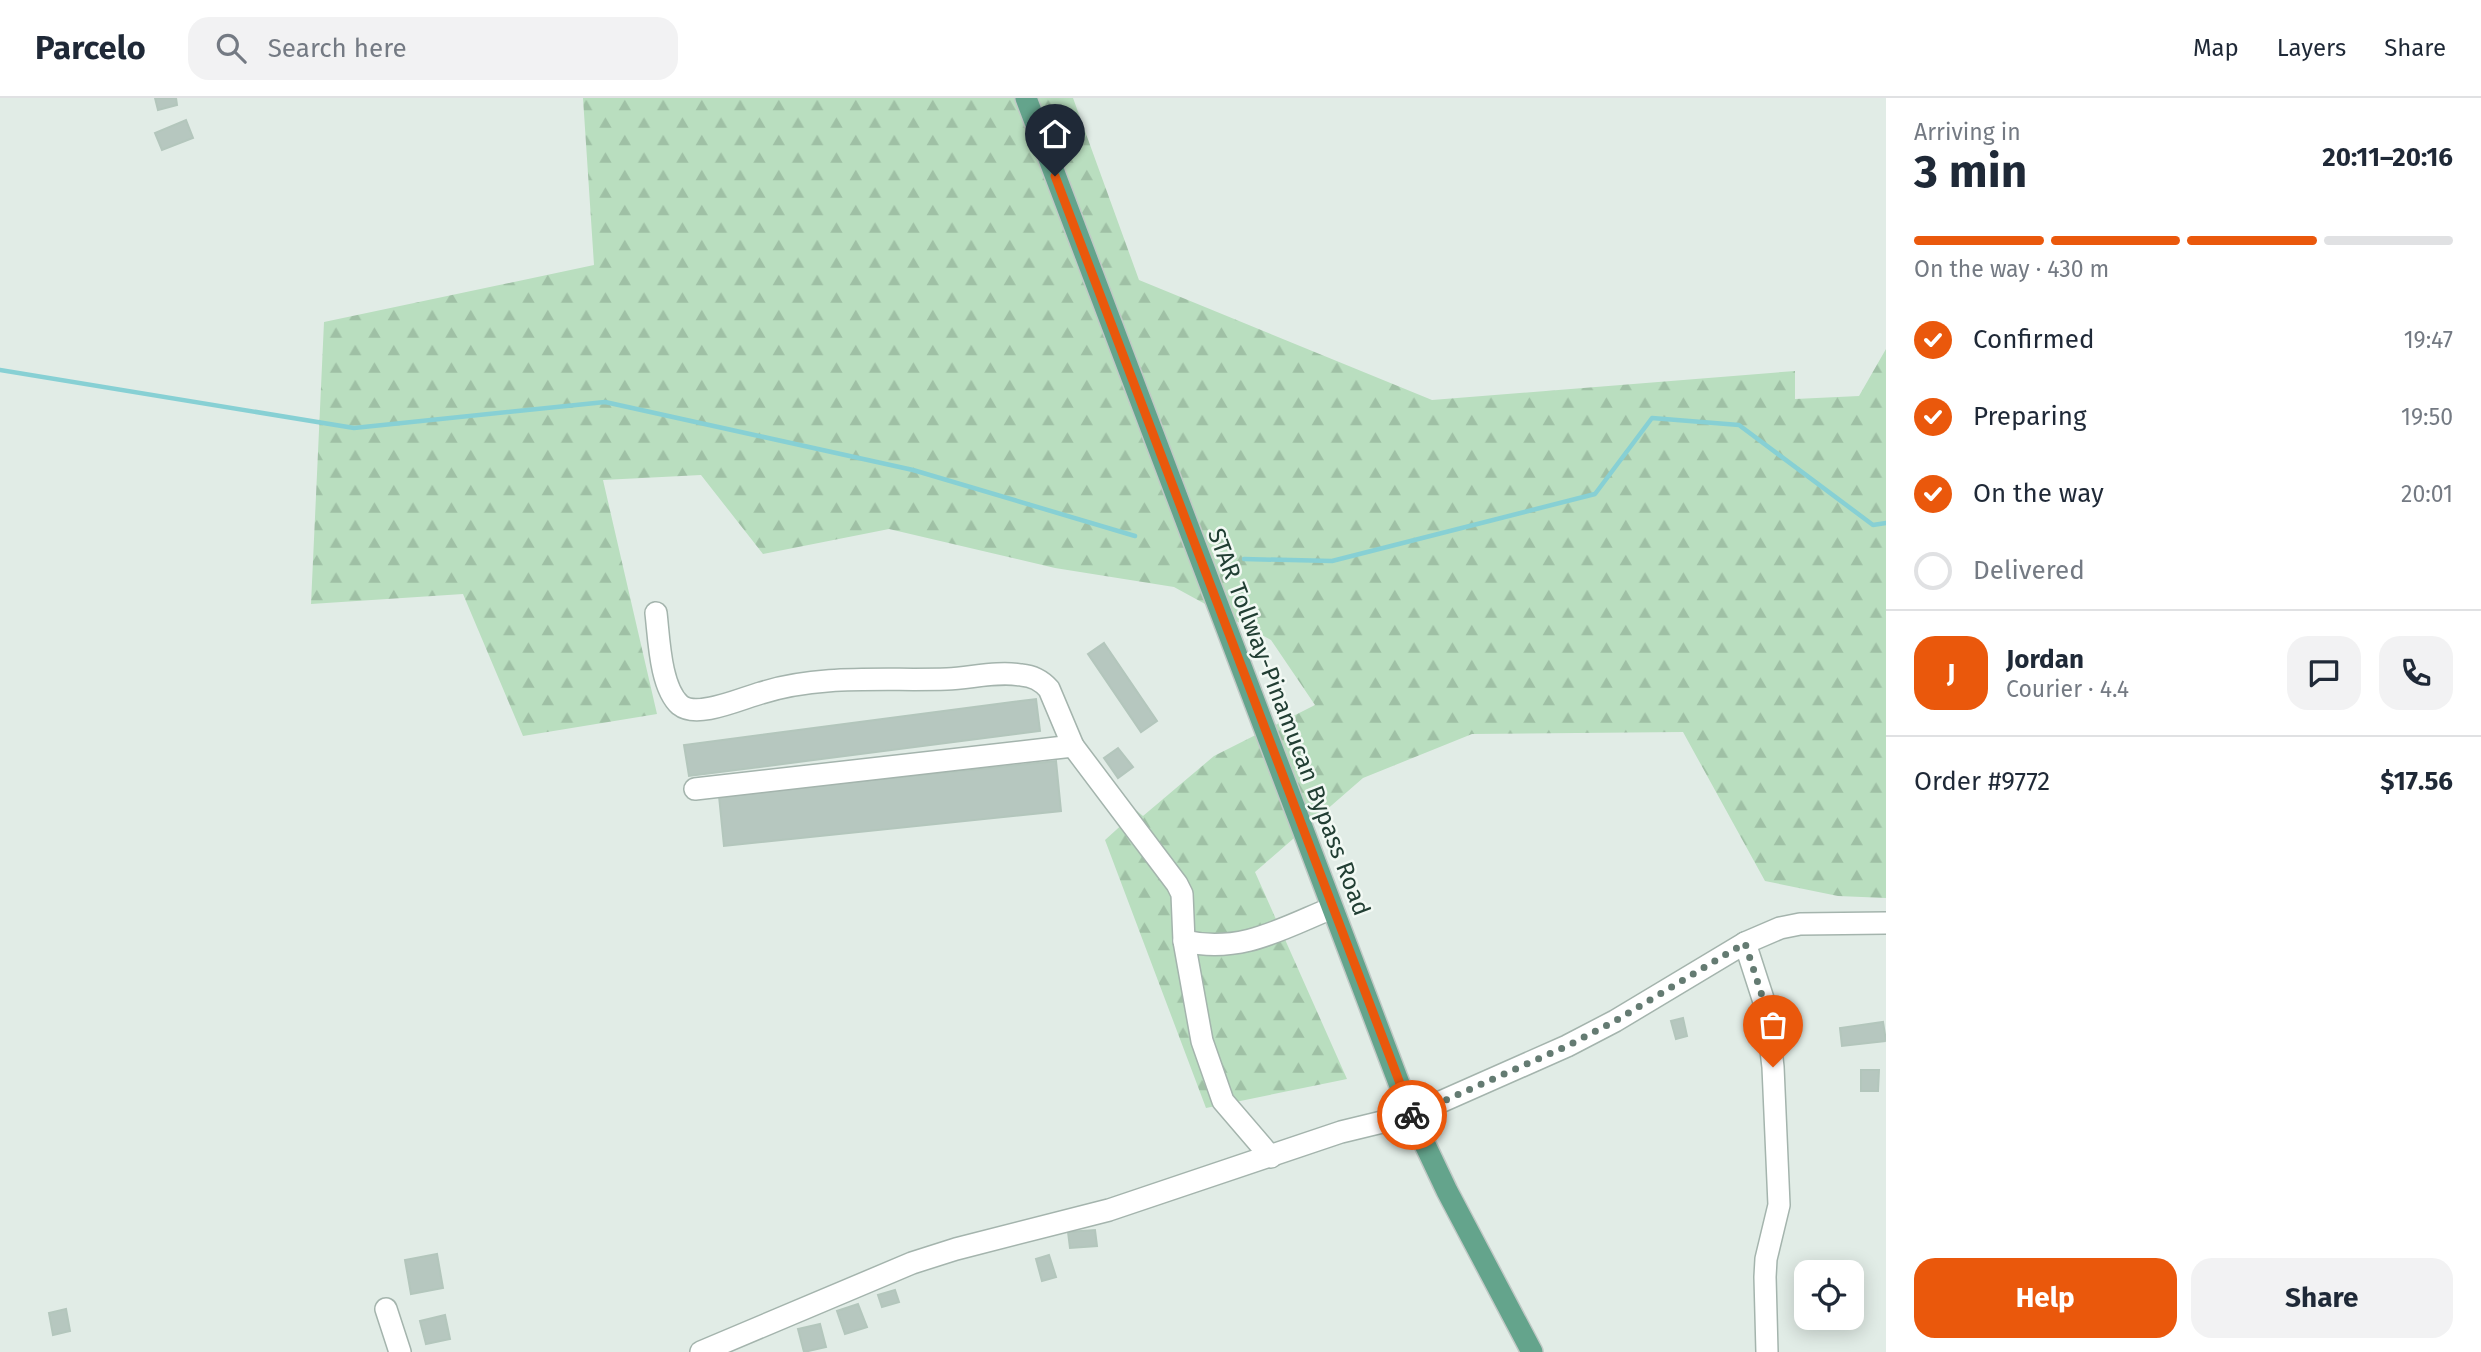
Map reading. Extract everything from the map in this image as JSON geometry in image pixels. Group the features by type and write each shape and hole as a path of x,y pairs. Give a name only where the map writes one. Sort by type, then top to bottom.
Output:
{"main road":[{"name":"STAR Tollway-Pinamucan Bypass Road","path":"1026,98 1411,1115 1447,1191 1532,1352"}],"street":[{"path":"656,613 665,678 675,698 687,709 703,710 766,691 809,684 875,679 946,679 1013,674 1025,675 1043,683 1049,689 1073,746 1182,894 1184,942 1202,1041 1223,1101 1271,1157"},
{"path":"695,789 1073,746"},
{"path":"1184,942 1208,947 1233,945 1332,908"},
{"path":"701,1352 912,1263 1109,1210 1341,1132 1411,1115 1567,1046 1615,1021 1745,943 1780,928 1800,924 1886,923"},
{"path":"1745,943 1766,1008 1773,1067 1779,1205 1766,1268 1767,1352"},
{"path":"386,1310 400,1352"}],"green space":[{"path":"583,98 1073,98 1139,280 1432,400 1795,371 1795,399 1859,396 1886,349 1886,898 1838,896 1765,881 1683,732 1472,734 1363,778 1255,872 1347,1079 1206,1108 1105,840 1137,811 1143,816 1214,756 1315,705 1271,640 1174,587 1055,568 889,529 763,554 701,475 603,480 657,714 523,736 463,594 311,604 324,322 594,265"}],"building":[{"path":"155,98 176,98 177,105 158,110"},
{"path":"186,120 193,138 162,150 155,133"},
{"path":"1104,643 1157,721 1141,732 1088,654"},
{"path":"1036,699 1040,731 689,776 684,745"},
{"path":"1118,748 1133,767 1118,778 1104,758"},
{"path":"1056,761 1061,811 724,846 719,796"},
{"path":"1683,1018 1687,1036 1676,1039 1671,1021"},
{"path":"1883,1022 1886,1041 1842,1046 1840,1028"},
{"path":"1861,1070 1879,1070 1878,1091 1861,1091"},
{"path":"1095,1230 1097,1246 1070,1248 1068,1232"},
{"path":"437,1254 443,1288 411,1294 405,1260"},
{"path":"1049,1255 1056,1277 1042,1281 1036,1259"},
{"path":"895,1290 899,1302 882,1307 878,1295"},
{"path":"858,1304 867,1327 845,1334 837,1311"},
{"path":"66,1309 70,1331 53,1335 49,1313"},
{"path":"445,1315 450,1339 426,1344 420,1321"},
{"path":"820,1324 826,1347 804,1352 798,1329"}],"waterway":[{"path":"0,370 354,428 605,402 913,470 1135,536"},
{"path":"1244,559 1332,561 1595,494 1652,418 1739,425 1873,525 1886,523"}],"way so far":[{"path":"1412,1115 1567,1046 1615,1021 1745,943 1766,1008 1773,1067"}],"route":[{"path":"1055,176 1412,1115"}]}
